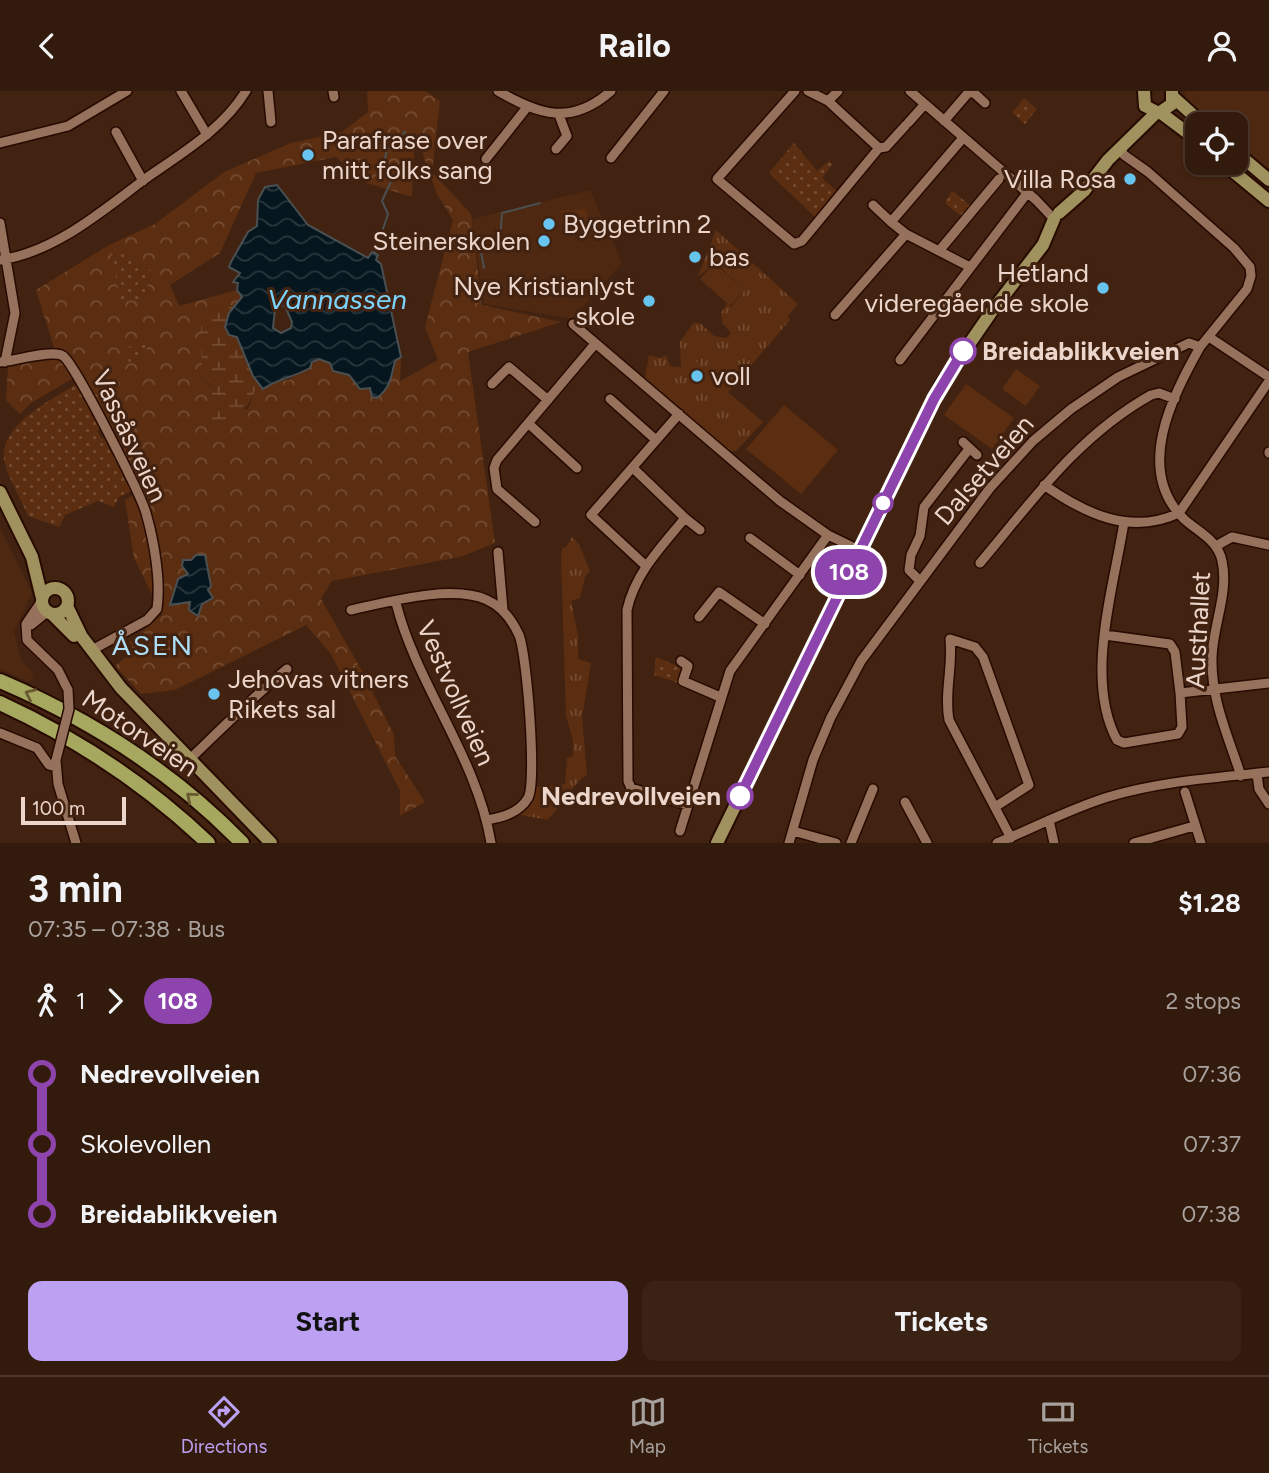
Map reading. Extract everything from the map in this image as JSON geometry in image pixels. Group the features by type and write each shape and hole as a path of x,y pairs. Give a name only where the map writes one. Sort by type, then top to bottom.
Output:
{"highway":[{"name":"Motorveien","path":"0,681 84,722 140,758 189,795 242,843"},
{"name":"Motorveien","path":"0,703 91,752 152,795 208,843"},
{"path":"0,713 91,752"}],"main road":[{"path":"1147,102 1170,107 1172,93"},
{"path":"1172,93 1191,112"},
{"path":"1120,148 1132,139 1147,102"},
{"path":"1147,102 1185,131"},
{"path":"717,843 941,385 985,320 1042,245 1057,216 1077,206 1084,191 1120,148 1147,102"},
{"path":"1248,162 1269,180"},
{"path":"1238,175 1269,201"},
{"path":"0,492 34,561 46,607 271,843"},
{"path":"34,561 67,597 67,606 74,624 121,688"},
{"path":"46,607 47,590 57,588"},
{"path":"46,607 61,613 67,606"}],"street":[{"path":"0,143 68,126 127,91"},
{"path":"181,91 207,135"},
{"path":"4,259 60,239 207,135 226,119 246,91"},
{"path":"268,91 271,122"},
{"path":"498,91 528,106 559,115 579,111 611,91"},
{"path":"611,158 664,91"},
{"path":"794,91 718,179 797,244 880,148 886,147 925,104"},
{"path":"808,91 828,101 880,148"},
{"path":"828,101 838,91"},
{"path":"910,91 1057,216"},
{"path":"944,121 968,93 974,93 985,103"},
{"path":"486,159 528,106"},
{"path":"556,149 567,136 559,115"},
{"path":"116,132 143,181"},
{"path":"891,222 963,138"},
{"path":"1132,139 1128,148 1135,162"},
{"path":"1120,148 1124,155 1234,248 1250,267 1251,276 1247,289 1200,347"},
{"path":"939,251 999,179"},
{"path":"900,360 1028,192"},
{"path":"873,205 906,234 970,267"},
{"path":"0,223 15,313 2,362"},
{"path":"835,315 906,234"},
{"path":"573,324 780,501 828,535 859,550"},
{"path":"1044,485 1086,512 1125,522 1157,520 1179,513 1269,379 1209,337"},
{"name":"Dalsetveien","path":"789,843 813,760 831,717 861,661 919,580 1000,476 1032,441 1118,376 1189,343 1200,347"},
{"path":"535,522 497,489 497,460 595,344"},
{"name":"Austhallet","path":"1200,347 1175,399 1161,441 1158,469 1164,491 1179,513 1216,546 1224,574 1214,636 1214,689 1223,727 1241,776"},
{"name":"Vassåsveien","path":"2,362 49,353 61,354 68,359 92,401 146,511 158,587 158,609 147,619 92,650"},
{"path":"492,384 509,367 548,400"},
{"path":"980,563 1073,453 1116,417 1151,395 1159,393 1175,399"},
{"path":"610,399 656,440"},
{"path":"646,566 591,516 679,414"},
{"path":"529,424 577,468"},
{"name":"Dalsetveien","path":"919,580 909,570 911,555 920,536 924,507 970,449"},
{"path":"632,468 700,530"},
{"path":"685,518 646,566 635,585 627,610 628,781 631,788 687,805"},
{"path":"1105,635 1170,644 1175,652 1180,693 1182,718 1178,734 1120,743 1114,734 1104,697 1105,635 1125,522"},
{"path":"680,831 730,671 828,535"},
{"path":"1216,546 1232,537 1269,545"},
{"path":"750,538 800,575"},
{"path":"487,820 508,815 520,808 533,787 522,649 519,636 503,610 498,552"},
{"path":"699,617 719,592 765,624"},
{"path":"396,603 455,593 481,598 503,610"},
{"name":"Vestvollveien","path":"351,610 396,603 487,820 491,843"},
{"path":"46,607 26,631 30,646 58,670 68,690 69,709 56,764 76,843"},
{"path":"995,807 1029,785 983,657 975,647 950,639 953,665 946,700 949,720 1011,838"},
{"path":"681,661 688,666 683,681 720,697"},
{"path":"190,759 237,710 276,682 287,669"},
{"path":"1180,693 1269,683"},
{"path":"0,733 37,748 50,765 56,764"},
{"path":"997,843 1089,803 1132,791 1182,781 1269,772"},
{"path":"1256,774 1259,789 1269,804"},
{"path":"851,843 873,789"},
{"path":"1185,792 1201,843"},
{"path":"905,802 927,843"},
{"path":"1048,820 1054,843"},
{"path":"1134,843 1194,826"},
{"path":"793,831 836,843"}],"shaded area":[{"path":"1185,91 1269,91 1269,172 1248,154 1248,112 1200,112 1186,100"},
{"name":"Steinerskolen","path":"590,190 622,263 572,319 484,304 472,219"},
{"path":"0,529 32,593 14,632 21,660 34,675 29,682 0,669"}],"green space":[{"path":"367,91 425,91 440,101 432,172 471,214 482,305 561,322 468,352 495,543 460,557 332,581 321,599 394,735 395,756 425,802 400,816 400,791 331,654 306,625 175,690 141,694 115,666 134,651 129,642 162,615 134,558 125,500 140,491 75,377 31,403 20,414 6,400 8,366 57,357 36,290 109,245 155,224 224,172 291,143 342,132 368,112","holes":["415,132 437,194 453,220 425,327 438,360 400,381 401,357 395,361 393,376 360,389 349,375 334,371 330,363 319,359 289,380 273,382 264,389 258,383 248,409 207,411 213,388 206,382 201,310 239,304 243,297 237,290 179,306 170,285 220,253 256,173 336,157 367,183 412,197","111,248 152,271 143,299","207,560 210,595 202,604 175,602 188,574"]},
{"path":"1024,98 1037,109 1025,124 1012,113"},
{"path":"794,143 817,171 829,161 833,164 822,178 838,192 816,218 769,173"},
{"path":"952,191 971,206 964,219 945,203"},
{"path":"586,209 588,223 561,224 561,211"},
{"path":"716,230 798,304 788,316 790,320 728,392 763,422 736,451 730,451 645,378 649,355 660,358 666,355 670,366 681,367 680,342 693,323 700,323 714,336 726,338 731,333 722,323 721,313 727,304 731,307 745,290 715,262 698,277"},
{"path":"111,247 152,271 143,299 120,301"},
{"path":"714,263 745,290 730,306 700,279"},
{"path":"239,304 229,313 240,347 258,383 243,411 231,420 214,426 207,411 213,388 202,375 201,310"},
{"path":"144,336 148,353 129,362 124,351"},
{"name":"voll","path":"698,361 710,383 696,390 684,369"},
{"path":"1016,369 1040,386 1026,406 1002,389"},
{"path":"77,384 103,427 97,431 101,438 104,438 132,491 119,497 114,507 98,501 65,515 59,527 28,516 6,467 5,447 10,435 30,414"},
{"path":"966,384 1014,418 992,449 944,415"},
{"path":"784,405 838,450 801,494 746,449"},
{"path":"572,537 579,544 590,571 585,577 580,598 571,601 578,635 578,659 591,663 582,717 587,775 547,820 517,814 531,801 536,787 565,784 567,758 573,756 573,740 566,716 561,556 562,549"},
{"path":"656,657 684,669 679,683 654,675"}],"water":[{"name":"Vannassen","path":"277,185 308,225 368,258 372,252 378,255 376,260 381,264 401,357 395,361 388,386 377,398 372,397 370,388 360,389 349,375 333,371 330,363 319,359 312,362 310,368 263,389 253,376 237,337 229,335 225,327 229,313 242,297 237,290 238,283 233,282 240,273 229,267 248,232 257,226 258,200 265,187","holes":["279,305 285,306 292,322 291,328 281,333 273,328 275,309"]},
{"path":"196,555 205,555 211,586 208,590 213,598 202,604 198,616 189,610 190,602 170,605 178,579 188,574 182,566 183,560 191,560"}],"waterway":[{"path":"384,162 387,150 405,132"},
{"path":"375,253 388,214 382,201 394,175"},
{"path":"484,268 481,252 500,240 502,213 540,203"}],"bus line":[{"name":"108","path":"740,796 941,385 963,351"}],"place":[{"name":"Parafrase over mitt folks sang","path":"308,155"},
{"name":"Villa Rosa","path":"1130,179"},
{"name":"Byggetrinn 2","path":"549,224"},
{"name":"Steinerskolen","path":"544,241"},
{"name":"bas","path":"695,257"},
{"name":"Hetland videregående skole","path":"1103,288"},
{"name":"Nye Kristianlyst skole","path":"649,301"},
{"name":"Breidablikkveien","path":"963,351"},
{"name":"voll","path":"697,376"},
{"name":"Jehovas vitners Rikets sal","path":"214,694"},
{"name":"Nedrevollveien","path":"740,796"}],"district":[{"name":"ÅSEN","path":"153,645"}]}
